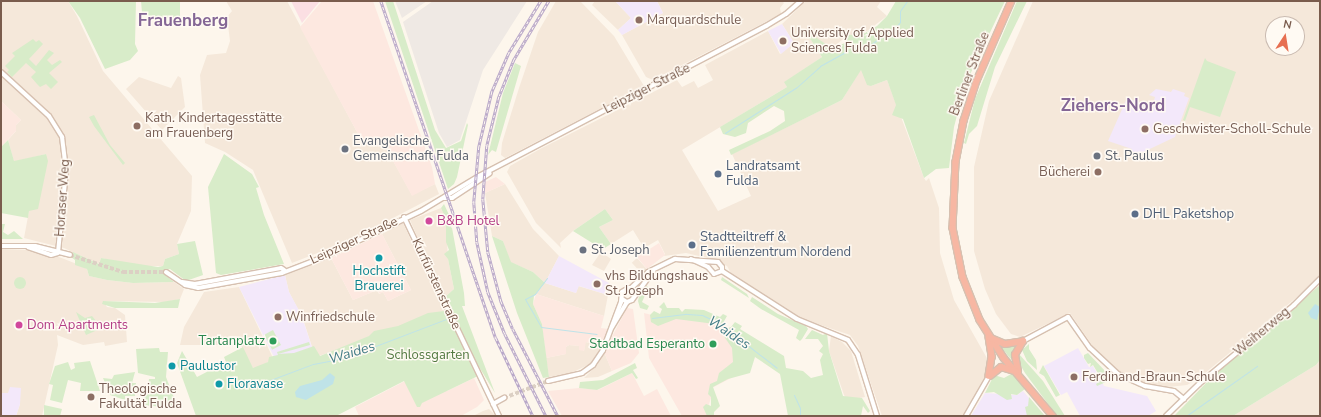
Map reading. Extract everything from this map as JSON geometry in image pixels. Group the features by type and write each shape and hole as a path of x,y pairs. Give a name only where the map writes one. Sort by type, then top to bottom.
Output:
{"highway":[{"name":"Berliner Straße","path":"1012,1 967,108 959,142 954,190 953,228 959,264 971,300 989,335 1053,416"},
{"path":"989,335 1005,344 1023,341"},
{"path":"989,335 992,357 989,376"},
{"path":"989,376 1001,367 1018,373 1015,355 1023,341"}],"main road":[{"name":"Leipziger Straße","path":"182,281 194,288 268,276 324,257 444,198 479,176 490,172 768,25 801,1"},
{"name":"Horaser Weg","path":"1,72 49,116 62,137 66,171 58,253"},
{"name":"Kurfürstenstraße","path":"404,217 499,416"},
{"path":"1,246 26,246 52,249 58,253 70,255"},
{"path":"691,259 710,269 714,274 722,272 797,319 848,340 858,356 877,416"},
{"path":"548,381 582,373 593,365 603,350 622,299 622,291 630,289 648,272 653,271 673,260 691,259 721,264 722,272"},
{"path":"710,269 713,263"},
{"name":"Leipziger Straße","path":"182,281 195,284 281,268 284,270"},
{"path":"612,327 626,302 632,300 634,294 653,271"},
{"path":"166,272 182,281"},
{"name":"Weiherweg","path":"1166,416 1294,305 1320,279"},
{"path":"630,289 634,294"},
{"path":"622,299 626,302"},
{"path":"1023,341 1068,317 1090,348 1118,374 1145,386 1174,391 1184,399"},
{"path":"966,416 989,376"},
{"path":"493,404 504,398"}],"shaded area":[{"path":"1,1 68,1 77,16 103,71 192,176 191,211 177,244 179,254 165,259 163,266 140,266 101,258 99,264 64,248 24,238 29,211 46,154 14,162 8,140 16,131 16,125 21,120 1,101"},
{"path":"226,1 287,1 364,145 380,137 412,195 435,184 439,194 353,239 292,263 253,170 225,152 205,143 200,75 207,55 226,53 230,41 227,17 232,11"},
{"path":"291,1 320,1 302,23"},
{"path":"322,1 373,1 432,167 435,184 412,196 380,137 364,145 300,27"},
{"path":"395,1 427,1 402,18"},
{"path":"433,1 527,1 483,70 460,140 447,147 439,133 403,22"},
{"path":"556,1 580,1 614,36 644,86 505,158 501,155 502,143 519,88 538,32"},
{"path":"595,1 615,1 631,18 618,30 592,5"},
{"name":"Marquardschule","path":"615,1 657,1 663,13 622,35 618,30 631,18"},
{"path":"657,1 782,1 784,3 780,8 781,14 653,80 646,77 622,35 663,13"},
{"path":"806,1 881,1 877,7 887,16 863,34 848,35 832,48 806,32 822,57 785,82 787,87 682,150 718,211 751,196 732,154 842,100 861,69 871,86 887,80 924,178 926,181 929,178 939,208 940,253 954,300 988,360 984,382 963,416 882,416 858,346 850,335 806,320 763,300 732,275 727,266 712,259 686,253 664,256 665,254 658,240 644,248 633,230 611,244 599,227 613,220 605,209 573,231 560,243 561,248 536,223 507,172 510,166 540,149 677,80 682,87 694,81 698,88 713,80 705,65 768,31 780,54 794,43 782,24"},
{"path":"1033,1 1320,1 1320,278 1199,378 1187,385 1168,387 1145,383 1118,371 1094,348 1070,313 1020,337 1011,334 996,314 985,289 974,251 974,167 989,101"},
{"name":"University of Applied Sciences Fulda","path":"782,24 794,43 781,54 768,31"},
{"path":"178,76 181,78 185,107 162,130 126,89 139,77 171,88"},
{"name":"Geschwister-Scholl-Schule","path":"1156,89 1171,92 1173,89 1185,93 1184,96 1189,98 1175,137 1135,156 1131,154 1132,149 1108,141 1127,98 1152,107 1155,97 1149,95"},
{"path":"1,101 21,120 16,125 16,131 1,147"},
{"path":"496,177 505,184 485,193 485,182"},
{"path":"505,184 533,229 559,256 545,283 533,272 510,262 503,241 492,236 485,193"},
{"path":"441,208 446,219 448,259 454,289 444,298 410,220"},
{"path":"403,223 444,311 319,356 312,347 303,319 289,292 285,275 331,258 353,300 377,290 379,294 383,292 388,301 411,290 382,234"},
{"path":"382,234 411,290 388,301 383,292 380,294 377,290 353,300 331,258"},
{"path":"659,243 665,255 647,269 637,257"},
{"path":"1,249 29,250 59,257 87,269 89,276 107,280 133,283 174,282 184,289 180,299 166,302 103,301 107,307 115,308 125,315 127,342 105,346 104,342 83,345 57,335 58,345 42,416 16,416 20,404 8,393 1,393"},
{"path":"601,252 611,259 604,271 592,265"},
{"path":"559,256 609,283 611,285 608,295 579,286 576,293 545,283"},
{"path":"637,258 647,269 642,274 632,263"},
{"name":"Winfriedschule","path":"285,275 289,292 301,314 312,347 276,361 239,287"},
{"path":"545,283 576,293 578,286 608,295 604,316 536,294"},
{"path":"239,287 273,358 255,372 236,336 230,336 222,345 180,345 184,327 204,292"},
{"path":"536,294 604,316 601,328 608,329 602,345 586,342 584,351 579,350 579,346 569,345 566,347 566,354 546,358 542,324 533,304"},
{"path":"627,308 633,309 639,353 631,363 612,371 604,352"},
{"path":"644,313 652,315 687,314 719,323 739,341 733,377 710,389 712,395 708,407 712,416 682,416 649,358"},
{"path":"831,336 842,342 851,351 865,397 854,399 846,398 844,395 829,351"},
{"path":"585,342 602,345 592,363 571,373 549,377 546,358 566,354 566,347 569,345 580,346 584,351"},
{"name":"Ferdinand-Braun-Schule","path":"1078,348 1089,367 1093,366 1104,386 1147,396 1156,411 1148,416 1080,416 1067,392 1061,395 1044,366"},
{"path":"604,352 612,371 598,377 584,378 597,365"},
{"path":"1320,360 1320,416 1233,416 1316,365"},
{"path":"632,373 644,396 657,389 671,416 562,416 548,391 579,388 598,390"},
{"path":"474,378 484,400 477,407 461,416 359,416 355,407 405,381 447,391"},
{"path":"10,387 21,388 20,404 16,416 1,416 1,393 8,393"},
{"path":"1023,391 1045,416 971,416 985,393 1017,395"},
{"path":"489,409 496,416 473,416 483,411"}],"green space":[{"path":"68,1 136,1 135,44 138,51 130,60 105,69 80,18"},
{"path":"141,1 180,1 180,18 148,18 147,13 142,13"},
{"path":"385,1 393,1 435,130 446,148 461,141 467,123 468,125 457,177 454,184 448,189"},
{"path":"896,1 1005,1 965,85 954,127 949,168 936,169 924,178 903,119 892,115 896,105 887,80 871,86 867,85 861,70 842,100 731,155 729,150 770,131 785,121 784,111 774,106 748,123 746,133 735,137 723,134 720,127 787,87 784,82 822,57 811,40 803,33 806,31 832,48 845,43 848,35 863,34 877,26 887,16"},
{"path":"1017,1 1027,1 995,67 977,126 969,134 966,144 964,143 975,99"},
{"path":"33,39 36,42 39,40 43,44 29,59 36,66 49,50 54,53 47,60 52,65 60,60 62,62 49,73 58,82 51,89 46,84 40,87 37,84 31,77 36,72 26,63 12,77 7,72 9,70 5,66 15,56 12,53"},
{"path":"1205,58 1207,61 1236,72 1220,117 1190,107 1185,121 1183,120"},
{"path":"515,63 521,66 496,152 492,150 488,155 503,93"},
{"path":"94,115 110,145 125,163 123,165 94,126 89,117"},
{"path":"8,140 14,161 46,154 48,161 38,209 29,211 28,218 1,213 1,147"},
{"path":"224,154 252,174 259,187 256,188 264,215 284,264 221,275 216,273 208,187"},
{"path":"444,204 450,217 464,293 465,306 462,306 495,393 470,352 444,298 454,289 448,259 444,254 449,250 446,242 446,219 441,208"},
{"path":"605,209 613,220 599,227 611,244 600,251 602,249 573,231"},
{"path":"1,224 5,224 3,232 8,235 14,231 23,239 1,239"},
{"path":"492,236 503,241 511,262 533,272 545,283 534,296 533,304 542,324 549,377 543,378 517,313"},
{"path":"195,241 203,275 186,281 170,269 166,270 165,275 174,282 133,283 107,280 89,276 87,269 75,265 75,260 71,257 73,252 99,264 101,258 158,267 163,266 165,259 179,254 177,244"},
{"path":"20,277 24,279 26,283 24,287 20,289 16,287 14,283 16,279"},
{"path":"722,277 747,294 749,298 721,280"},
{"path":"1320,285 1320,360 1316,365 1233,416 1174,416 1210,379"},
{"path":"645,286 649,287 642,302 649,306 647,310 640,308 638,301 640,292"},
{"path":"752,297 778,314 806,326 808,329 802,339 800,341 796,338 799,330 761,309 750,301"},
{"path":"180,299 178,308 115,308 102,304 103,301 155,303"},
{"path":"664,302 667,308 679,308 682,312 685,309 704,310 720,317 723,314 727,316 723,323 726,324 722,330 715,324 676,319 658,326 651,322 650,315 654,311 660,314 662,309 659,307"},
{"name":"Schlossgarten","path":"444,311 480,375 422,403 420,407 417,407 404,381 336,416 196,416 177,363 182,351 197,377 226,362 224,357 243,347 253,368 268,362 269,357 278,355 277,352 309,342 310,345 278,354 294,353 314,346 320,356 369,336 374,331 398,326 428,313"},
{"path":"76,312 85,318 92,316 102,328 86,335"},
{"path":"735,322 742,326 740,329 784,356 786,368 803,371 811,378 823,375 820,360 823,354 819,351 823,346 818,339 805,339 812,330 823,335 827,333 829,351 843,396 862,398 870,411 868,413 863,406 861,416 788,416 780,374 755,357 750,373 728,379 713,387 720,406 714,412 714,416 707,416 703,407 706,404 711,406 711,397 708,394 710,384 717,381 719,373 733,362 732,348 723,335 725,329 731,327"},
{"name":"Tartanplatz","path":"273,330 281,345 272,350 264,335"},
{"path":"999,344 1016,345 1014,362 1009,357"},
{"path":"1029,344 1029,349 1036,360 1037,370 1027,361 1022,350"},
{"path":"159,348 160,352 168,352 166,377 178,408 141,405 144,400 144,386 148,386 149,379 155,379 155,377 138,373 136,349"},
{"path":"1088,353 1107,373 1115,378 1097,386 1096,384 1102,380 1093,365 1090,367 1091,363 1088,364 1084,358 1084,355"},
{"path":"1019,354 1043,381 1065,416 1057,416 1025,373 1018,361"},
{"path":"90,361 100,391 80,391 81,383 68,380 62,403 50,400 53,385 49,384 55,366 68,362 71,370 75,368 74,363"},
{"path":"635,363 637,368 633,370 638,378 636,379 632,373 597,390 579,388 580,382 603,380"},
{"path":"1043,365 1060,395 1056,397 1044,376 1039,373"},
{"path":"135,372 132,383 136,383 135,396 125,396 125,400 110,395 103,378 112,379 114,375"},
{"path":"1013,373 1025,389 1017,395 1011,394 1012,399 1007,400 994,392 985,393 994,375 1004,378"},
{"path":"1029,397 1045,416 1027,416 1025,407 1028,406"},
{"path":"44,405 62,409 60,416 44,416"}],"water":[{"path":"1315,304 1320,307 1317,320 1311,318 1308,313"},
{"path":"330,373 335,377 333,384 306,400 296,397 295,392 300,386 322,380"}],"waterway":[{"path":"852,48 870,45 896,27 900,22 900,11 907,1"},
{"path":"725,133 797,87 820,66 845,52"},
{"name":"Waides","path":"547,278 535,294 525,299 541,327 597,334"},
{"name":"Waides","path":"652,318 687,314 702,315 719,323 777,368"},
{"name":"Waides","path":"257,385 313,364 344,358 446,319"},
{"name":"Waides","path":"1186,416 1257,366"},
{"name":"Waides","path":"794,395 800,408 800,416"}],"tunnel":[{"path":"70,255 123,272 166,272"},
{"path":"504,398 548,381"}],"railway":[{"path":"381,1 496,338 533,416"},
{"path":"541,1 509,53 492,92 479,147 474,202 477,242 488,292 505,334 546,416"},
{"path":"549,1 514,60 499,97 487,146 483,199 488,252 501,301 513,329 558,416"}],"place":[{"name":"Marquardschule","path":"639,20"},
{"name":"University of Applied Sciences Fulda","path":"783,41"},
{"name":"Kath. Kindertagesstätte am Frauenberg","path":"137,126"},
{"name":"Geschwister-Scholl-Schule","path":"1145,129"},
{"name":"Evangelische Gemeinschaft Fulda","path":"345,149"},
{"name":"St. Paulus","path":"1097,156"},
{"name":"Bücherei","path":"1098,172"},
{"name":"Landratsamt Fulda","path":"718,174"},
{"name":"DHL Paketshop","path":"1135,214"},
{"name":"B&B Hotel","path":"429,221"},
{"name":"Stadtteiltreff & Familienzentrum Nordend","path":"692,245"},
{"name":"St. Joseph","path":"583,250"},
{"name":"Hochstift Brauerei","path":"379,258"},
{"name":"vhs Bildungshaus St. Joseph","path":"597,284"},
{"name":"Winfriedschule","path":"278,317"},
{"name":"Dom Apartments","path":"19,325"},
{"name":"Tartanplatz","path":"273,341"},
{"name":"Stadtbad Esperanto","path":"713,344"},
{"name":"Paulustor","path":"172,366"},
{"name":"Ferdinand-Braun-Schule","path":"1074,377"},
{"name":"Floravase","path":"219,384"},
{"name":"Theologische Fakultät Fulda","path":"91,397"}],"district":[{"name":"Frauenberg","path":"183,21"},
{"name":"Ziehers-Nord","path":"1113,106"}]}
